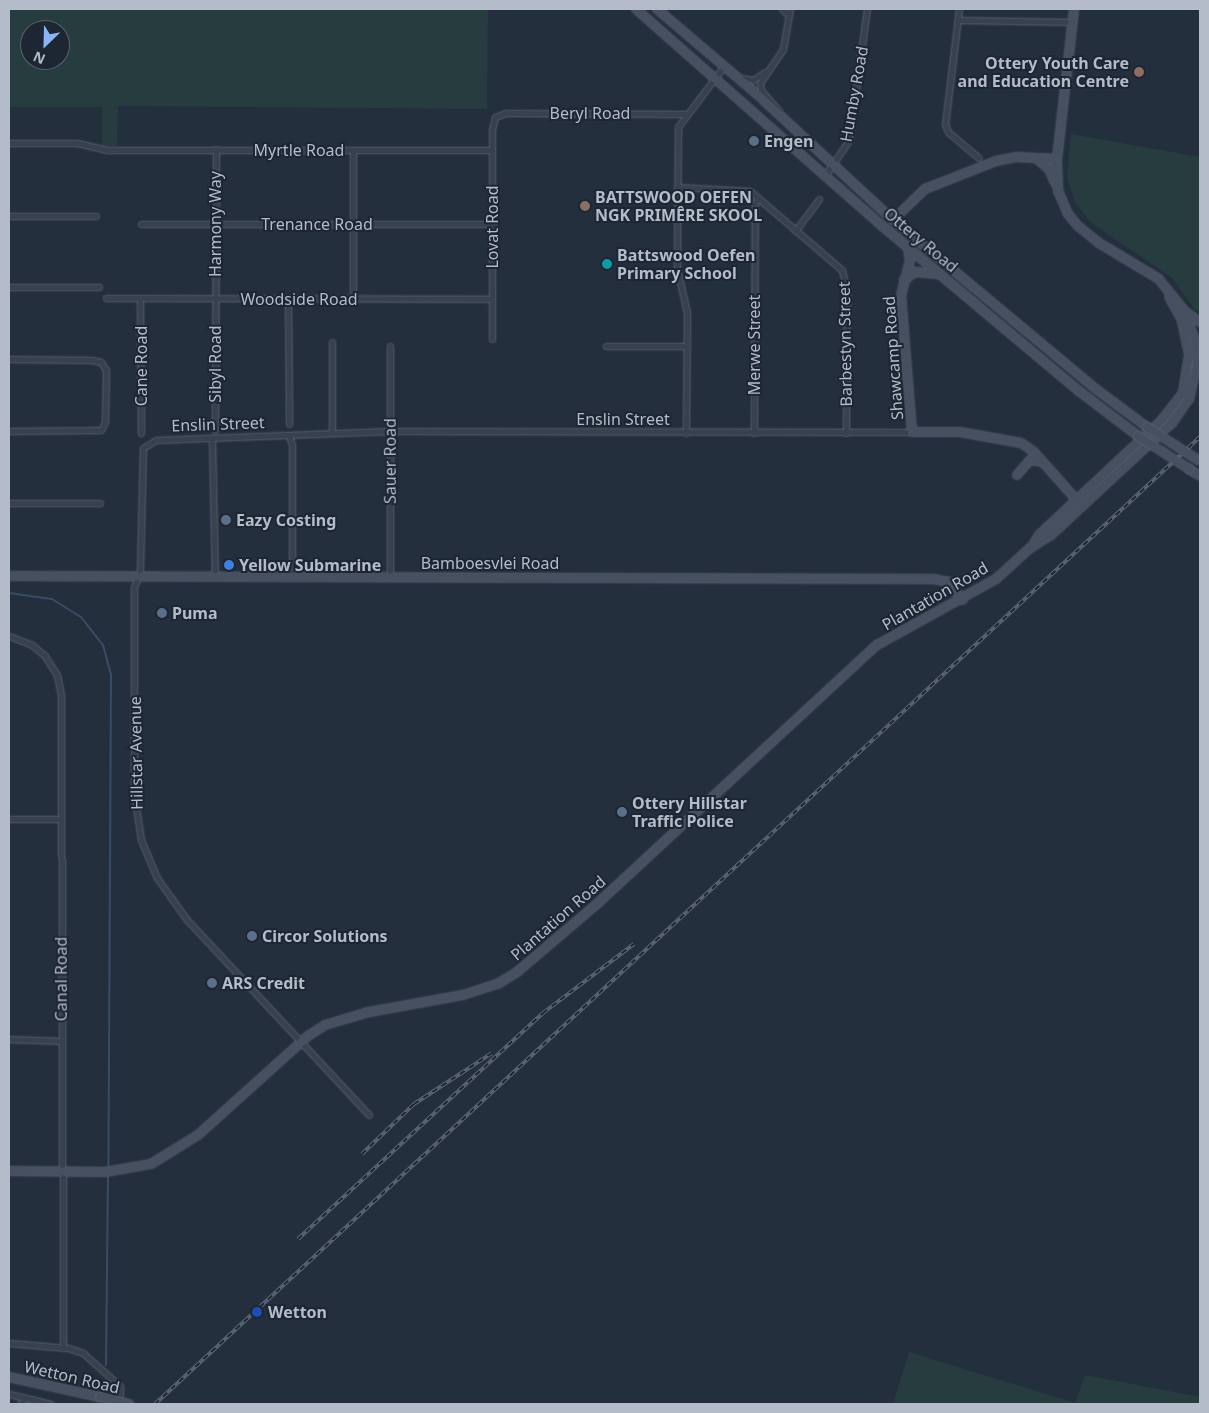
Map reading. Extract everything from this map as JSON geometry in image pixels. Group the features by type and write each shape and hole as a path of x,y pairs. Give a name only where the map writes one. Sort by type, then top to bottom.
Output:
{"street":[{"name":"Ottery Road","path":"636,9 940,275 1138,436 1200,476"},
{"name":"Ottery Road","path":"657,9 738,77 893,220 1096,389 1147,427 1199,461"},
{"path":"782,9 789,12 783,50 766,72 760,88 783,118"},
{"name":"Humby Road","path":"826,174 834,165 849,140 867,9"},
{"path":"960,9 944,124 948,132 979,158"},
{"name":"Plantation Road","path":"9,1171 118,1171 146,1165 168,1156 198,1135 301,1043 325,1025 345,1018 463,995 499,983 517,972 598,903 878,645 963,600 996,579 1030,548 1052,535 1080,503 1170,426 1185,406 1192,390 1197,364 1182,309 1165,285 1084,232 1068,214 1058,191 1057,159 1074,9"},
{"path":"958,20 1072,22"},
{"path":"686,433 686,298 677,274 678,126 685,114 724,66"},
{"path":"738,77 753,80 766,72"},
{"name":"Beryl Road","path":"496,117 506,113 685,114"},
{"name":"Lovat Road","path":"492,339 492,124 496,117"},
{"name":"Myrtle Road","path":"9,143 77,143 107,150 492,150"},
{"name":"Harmony Way","path":"215,299 216,149"},
{"path":"353,150 353,298"},
{"path":"893,220 919,194 931,186 996,162 1032,158 1057,159"},
{"path":"1032,158 1049,169 1058,191"},
{"name":"Barbestyn Street","path":"677,187 743,189 758,198 836,264 845,278 846,433"},
{"name":"Merwe Street","path":"754,434 755,203 758,198"},
{"path":"795,231 819,199"},
{"path":"9,216 96,216"},
{"name":"Trenance Road","path":"141,224 493,224"},
{"name":"Shawcamp Road","path":"908,248 910,260 903,281 912,432"},
{"name":"Shawcamp Road","path":"903,281 915,272 940,275"},
{"name":"Plantation Road","path":"1148,273 1168,295 1188,330"},
{"path":"9,287 99,288"},
{"name":"Woodside Road","path":"106,298 492,299"},
{"name":"Cane Road","path":"140,298 141,433"},
{"name":"Sibyl Road","path":"215,299 216,430"},
{"path":"288,299 289,424"},
{"path":"1182,309 1200,322"},
{"path":"1188,330 1200,327"},
{"path":"332,342 332,433"},
{"name":"Sauer Road","path":"390,346 390,577"},
{"path":"606,346 686,346"},
{"path":"9,360 101,362 106,370 106,422 101,430 9,432"},
{"name":"Enslin Street","path":"137,576 140,570 142,452 146,444 156,440 391,431 754,434 960,432 1005,438 1026,446 1080,503"},
{"path":"289,436 292,445 292,577"},
{"path":"212,439 215,577"},
{"path":"1017,475 1030,460 1044,463"},
{"path":"9,503 100,503"},
{"name":"Bamboesvlei Road","path":"9,576 934,579 948,582 963,600"},
{"name":"Hillstar Avenue","path":"137,576 134,588 134,793 141,840 157,878 174,904 369,1115"},
{"name":"Canal Road","path":"9,636 39,651 57,675 61,702 63,1348"},
{"path":"9,819 60,819"},
{"path":"9,1039 61,1041"},
{"path":"9,1343 63,1348 83,1353 118,1383 122,1392 120,1404"},
{"name":"Wetton Road","path":"9,1376 129,1404"},
{"path":"9,1394 51,1404"},
{"path":"20,1404 25,1398"}],"green space":[{"path":"9,9 488,9 487,109 118,106 117,146 102,146 102,107 9,107"},
{"path":"1071,134 1200,157 1200,312 1195,310 1172,278 1090,222 1075,202 1067,177"},
{"path":"909,1352 1075,1403 1085,1375 1200,1397 1200,1404 893,1404"}],"waterway":[{"path":"9,593 52,599 81,617 103,645 111,674 108,1170"},
{"path":"106,1365 108,1175"}],"railway":[{"path":"155,1404 1200,437"},
{"path":"298,1239 543,1013 634,944"},
{"path":"362,1154 414,1104 492,1053"}],"place":[{"name":"Ottery Youth Care and Education Centre","path":"1139,72"},
{"name":"Engen","path":"754,141"},
{"name":"BATTSWOOD OEFEN NGK PRIMÊRE SKOOL","path":"585,206"},
{"name":"Battswood Oefen Primary School","path":"607,264"},
{"name":"Eazy Costing","path":"226,520"},
{"name":"Yellow Submarine","path":"229,565"},
{"name":"Puma","path":"162,613"},
{"name":"Ottery Hillstar Traffic Police","path":"622,812"},
{"name":"Circor Solutions","path":"252,936"},
{"name":"ARS Credit","path":"212,983"},
{"name":"Wetton","path":"257,1312"}]}
